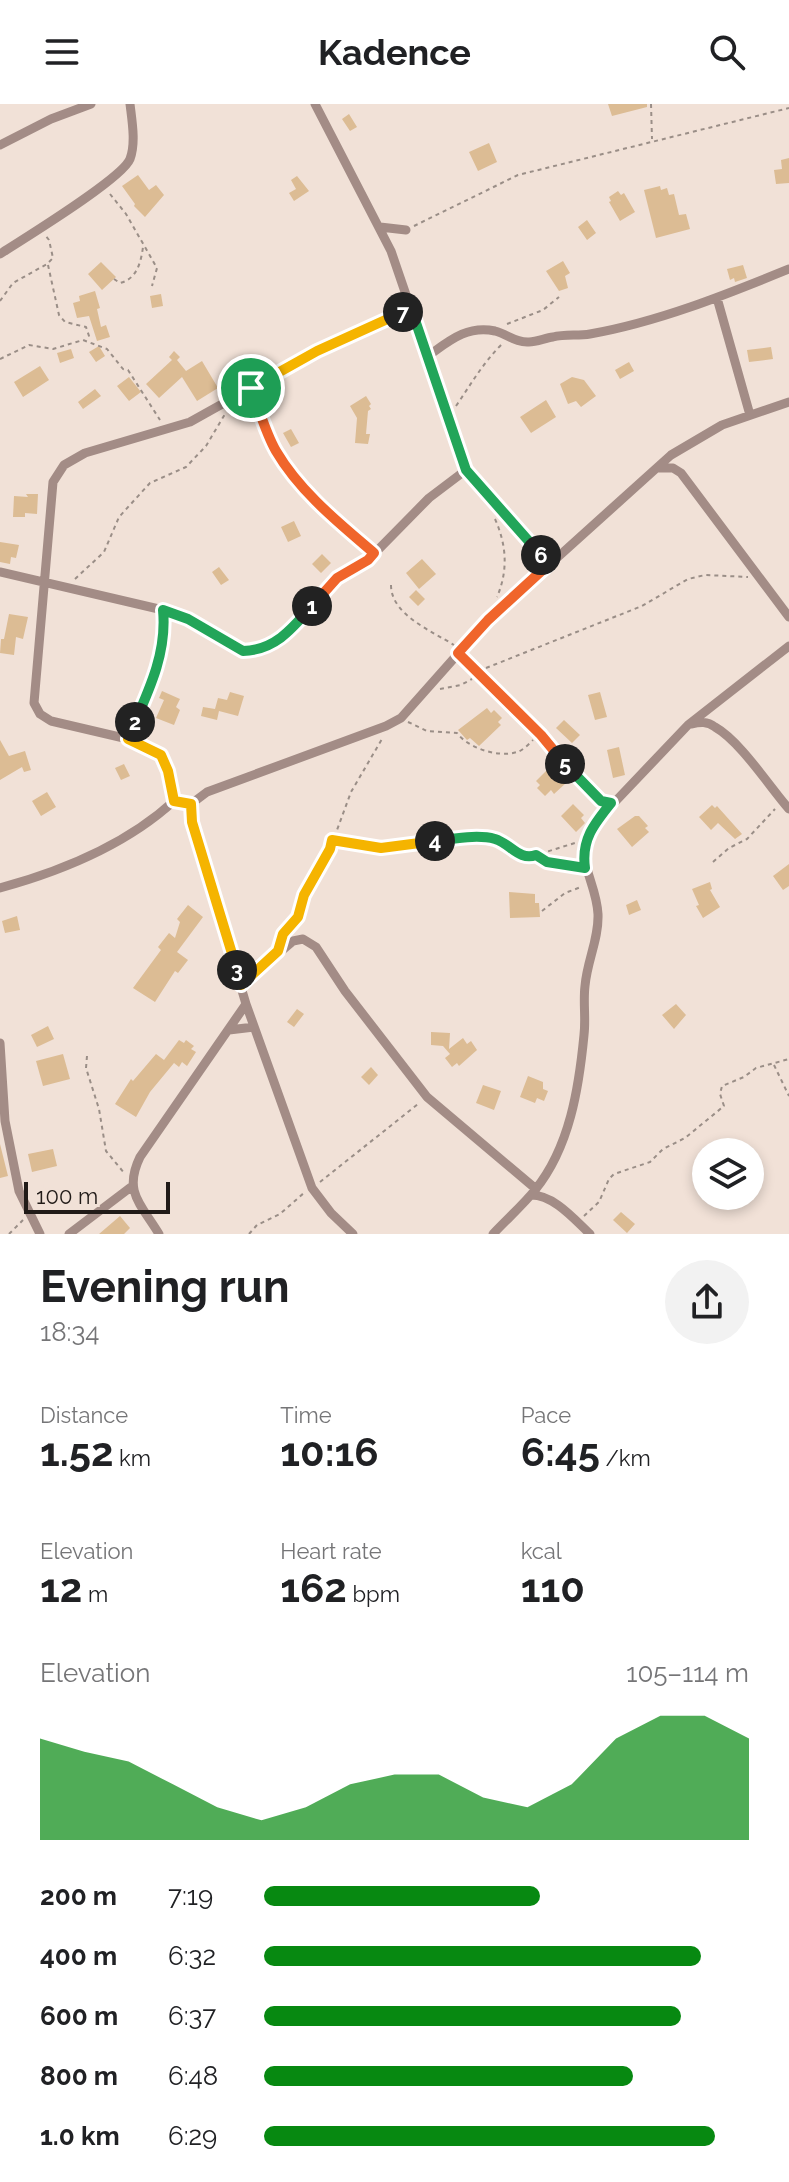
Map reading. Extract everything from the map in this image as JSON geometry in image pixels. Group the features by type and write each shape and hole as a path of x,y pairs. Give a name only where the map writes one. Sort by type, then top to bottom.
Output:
{"street":[{"path":"0,145 51,119 91,104"},
{"path":"0,254 100,188 130,159 133,132 130,104"},
{"path":"315,104 380,227 466,470 549,564"},
{"path":"380,227 406,230"},
{"path":"428,356 462,332 496,331 529,342 556,336 586,335 717,298 789,269"},
{"path":"717,298 750,415"},
{"path":"174,801 161,755 128,739 51,721 40,714 34,703 53,482 64,465 85,453 190,422 317,351"},
{"path":"174,801 191,804 207,792 401,718 488,620 671,455 722,425 789,402"},
{"path":"657,468 673,468 681,473 789,617"},
{"path":"0,572 163,610 188,619 243,651 254,651 270,646 288,633 337,578 368,560 429,498 466,470"},
{"path":"493,1234 534,1192 563,1139 577,1093 584,1031 585,984 598,931 598,911 585,868 586,839 592,826 688,725 789,646"},
{"path":"459,651 541,735 580,782 601,801 611,803"},
{"path":"688,725 701,721 714,725 789,809"},
{"path":"0,888 33,879 117,843 148,825 174,801"},
{"path":"191,804 192,822 246,1004 312,1188 331,1213 353,1234"},
{"path":"241,985 293,941 303,939 316,947 345,991 427,1097 534,1192 555,1203 590,1234"},
{"path":"69,1234 131,1183 140,1157 246,1004"},
{"path":"229,1030 254,1027"},
{"path":"0,1043 2,1121 19,1191 40,1234"},
{"path":"131,1183 159,1234"}],"path":[{"path":"651,104 652,140"},
{"path":"406,230 518,175 789,108"},
{"path":"100,188 114,197 157,268 152,286"},
{"path":"0,301 13,283 53,258 49,240 39,227"},
{"path":"114,279 120,283 132,278 142,259 143,245"},
{"path":"47,264 59,315 65,322 86,327 91,342"},
{"path":"496,331 512,321 543,310 559,297"},
{"path":"317,351 411,308"},
{"path":"454,412 483,363 508,337"},
{"path":"0,359 29,345 53,349 83,340 91,342 107,349 123,369 128,370 165,428"},
{"path":"251,388 274,449 295,478 335,520 374,553"},
{"path":"65,588 104,552 119,517 150,483 186,467 206,446 224,418 227,401"},
{"path":"488,620 505,577 506,566 495,518"},
{"path":"440,689 461,685 642,606 688,579 705,575 757,577"},
{"path":"391,585 391,594 401,609 459,651"},
{"path":"128,739 154,680 165,632 163,610"},
{"path":"401,718 427,731 457,733 462,741 484,752 518,752 541,735"},
{"path":"278,951 283,934 298,917 304,895 330,849 351,792 381,741 386,726"},
{"path":"713,862 729,848 747,839 781,799"},
{"path":"332,840 381,848 439,840 491,838 508,844 517,854 530,857 586,839"},
{"path":"536,855 547,862 585,868"},
{"path":"542,911 565,893 590,884"},
{"path":"87,1056 86,1068 99,1109 106,1151 131,1183"},
{"path":"576,1221 599,1202 614,1174 650,1162 663,1149 685,1138 697,1125 721,1110 724,1106 720,1094 722,1086 756,1068 789,1059"},
{"path":"773,1064 789,1096"},
{"path":"249,1234 257,1225 280,1214 427,1097"},
{"path":"9,1234 30,1215"}],"building":[{"path":"608,104 647,104 647,107 612,116"},
{"path":"349,114 357,127 350,131 342,119"},
{"path":"489,143 497,162 478,171 469,152"},
{"path":"789,158 789,183 776,184 774,170 782,169 781,160"},
{"path":"138,175 149,190 156,185 164,195 145,217 122,186"},
{"path":"297,176 309,191 294,201 289,193 296,189 291,180"},
{"path":"660,186 661,190 667,188 669,195 674,194 679,215 686,214 690,229 656,238 644,190"},
{"path":"618,191 621,195 624,193 635,212 620,221 609,202 609,197"},
{"path":"587,220 596,233 587,240 578,227"},
{"path":"563,261 570,273 565,276 568,288 559,291 546,271"},
{"path":"101,262 116,277 102,290 88,274"},
{"path":"743,265 747,278 735,282 734,278 730,280 727,269"},
{"path":"95,291 101,327 106,325 110,337 97,341 89,316 77,318 73,303 80,301 79,296"},
{"path":"161,294 163,306 152,308 150,296"},
{"path":"99,346 105,356 96,362 89,352"},
{"path":"771,347 773,359 749,362 747,350"},
{"path":"71,349 74,358 60,363 57,353"},
{"path":"174,351 186,371 202,361 218,388 197,401 182,377 159,398 146,384 172,360 169,357"},
{"path":"629,362 634,371 620,379 615,370"},
{"path":"40,366 49,380 23,397 14,382"},
{"path":"129,377 141,392 129,401 117,386"},
{"path":"572,377 584,380 596,396 581,407 576,401 568,404 560,384"},
{"path":"95,389 101,396 83,409 78,402"},
{"path":"366,396 371,404 366,434 370,434 368,444 355,443 357,418 350,406"},
{"path":"546,400 556,417 531,433 520,417"},
{"path":"291,429 299,443 291,447 283,433"},
{"path":"26,494 38,494 37,514 25,513 25,517 13,517 14,496 28,497"},
{"path":"294,521 301,536 288,542 281,527"},
{"path":"0,542 19,545 16,558 11,557 10,564 0,562"},
{"path":"322,554 331,563 321,573 312,564"},
{"path":"422,559 436,574 419,589 406,573"},
{"path":"219,567 229,580 221,585 212,572"},
{"path":"416,590 425,599 418,606 409,597"},
{"path":"9,614 28,617 23,639 16,637 14,655 0,653"},
{"path":"162,691 180,699 176,707 180,710 174,725 156,718 164,700 159,698"},
{"path":"230,692 244,696 238,716 219,711 217,720 201,716 203,707 215,709 218,698 227,700"},
{"path":"600,692 607,717 595,720 588,695"},
{"path":"487,708 502,718 498,722 501,725 479,746 470,738 467,740 458,730"},
{"path":"564,720 580,735 572,743 556,728"},
{"path":"0,740 9,756 25,751 31,770 24,772 22,767 0,780"},
{"path":"619,747 625,775 613,778 607,750"},
{"path":"124,764 130,776 121,780 115,768"},
{"path":"548,769 566,783 554,794 551,790 545,796 537,788 540,785 536,781"},
{"path":"47,792 56,807 41,816 32,801"},
{"path":"573,804 584,815 581,818 585,823 576,832 561,816"},
{"path":"712,805 717,806 742,834 735,839 718,823 711,830 699,817"},
{"path":"639,816 648,826 645,828 649,832 632,847 617,829"},
{"path":"789,864 789,886 783,890 773,876"},
{"path":"710,882 710,890 720,907 703,918 692,889"},
{"path":"509,892 535,894 540,917 510,918"},
{"path":"637,900 641,910 629,915 626,905"},
{"path":"188,905 203,917 177,952 188,960 178,973 175,971 155,1002 133,988 161,950 158,947 169,933 175,938 180,922 177,919"},
{"path":"17,916 20,930 5,933 2,921"},
{"path":"676,1004 686,1015 674,1029 662,1015"},
{"path":"297,1009 304,1014 294,1027 287,1022"},
{"path":"48,1026 54,1039 37,1047 31,1035"},
{"path":"431,1032 450,1033 449,1049 463,1038 467,1044 471,1041 477,1050 459,1066 457,1063 452,1067 445,1058 450,1054 443,1046 431,1045"},
{"path":"179,1040 184,1043 186,1040 196,1052 187,1066 182,1062 179,1067 174,1063 150,1092 136,1117 115,1104 131,1079 133,1081 156,1054 164,1060"},
{"path":"63,1054 70,1079 43,1086 36,1061"},
{"path":"371,1067 378,1075 369,1085 361,1077"},
{"path":"528,1076 543,1082 543,1089 548,1091 544,1101 537,1098 535,1103 520,1097"},
{"path":"483,1085 501,1091 494,1110 476,1103"},
{"path":"0,1144 8,1176 0,1178"},
{"path":"53,1149 57,1166 32,1172 28,1154"},
{"path":"621,1212 635,1224 627,1233 613,1220"},
{"path":"120,1216 130,1228 124,1234 99,1234"}],"route":[{"path":"411,308 466,470 549,564 488,620 458,653 541,735 580,782 601,801 611,803 592,826 586,839 585,868 547,862 536,855 517,854 508,844 491,838 439,840 381,848 332,840 304,895 298,917 283,934 278,951 241,985 192,822 191,804 174,801 161,755 128,739 154,680 165,632 163,610 188,619 243,651 254,651 270,646 288,633 337,578 368,560 374,553 335,520 295,478 274,449 251,388 317,351 411,308"}]}
